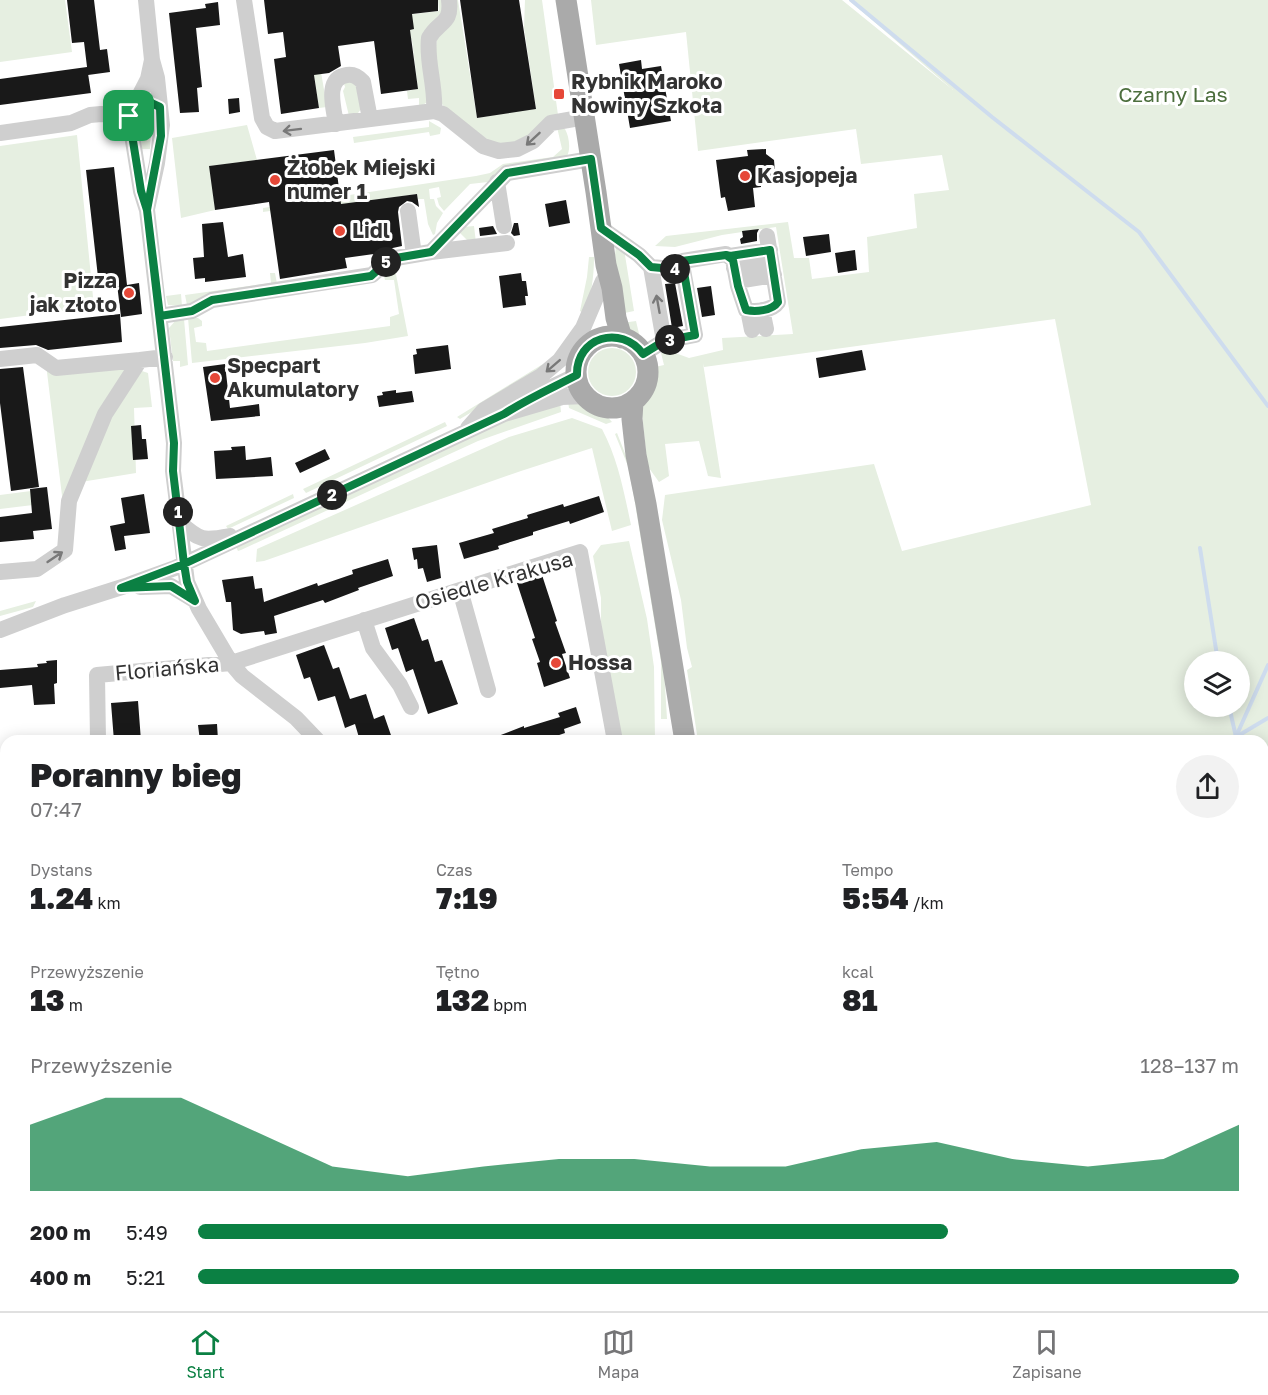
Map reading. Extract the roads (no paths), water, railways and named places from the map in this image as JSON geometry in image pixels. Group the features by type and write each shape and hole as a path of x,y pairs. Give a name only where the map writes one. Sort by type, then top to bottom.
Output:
{"main road":[{"path":"566,0 601,228 604,273 599,339"},
{"path":"604,273 612,288 616,318 622,338"},
{"path":"613,336 622,338 634,344 643,354 647,366 647,380 642,392 633,401 611,408 599,405 585,396 580,388 577,366 582,353 599,339 613,336"},
{"path":"633,401 632,419 636,455 684,735"},
{"path":"611,408 625,439 636,455"}],"street":[{"path":"146,0 152,60 157,78 161,136 147,210"},
{"path":"244,0 264,124 272,130 278,132 434,111 443,114 483,146 499,151 526,146 551,123 585,117"},
{"path":"434,111 435,98 428,43 432,32 445,22 449,15 448,0"},
{"path":"152,60 148,79 132,109 138,173 147,210 165,357 174,443 173,471 187,582 195,601 231,663 242,676 296,718 312,735"},
{"path":"336,124 332,88 338,78 348,75 357,77 363,82 370,119"},
{"path":"0,133 71,123 90,116 132,109 149,102 160,107"},
{"path":"431,252 507,173 591,159"},
{"path":"138,173 155,172"},
{"path":"497,182 504,226"},
{"path":"408,211 414,255"},
{"path":"601,228 639,255 651,267 664,341"},
{"path":"160,316 192,311 212,300 368,277 389,260 431,252 507,243"},
{"path":"643,354 664,341 695,335 682,261 726,255 735,274 746,310 776,306 778,302 771,262"},
{"path":"735,274 771,262"},
{"path":"735,274 771,262"},
{"path":"651,267 683,270"},
{"path":"463,434 484,410 541,376 560,360 584,328 604,273"},
{"path":"755,310 759,330"},
{"path":"0,359 37,355 56,368 165,357"},
{"path":"0,572 37,569 65,550 69,501 105,414 140,360"},
{"path":"0,630 64,605 121,588 184,564 463,434 504,414 524,400 577,375"},
{"path":"504,414 562,398 585,396"},
{"path":"179,522 203,540 252,533"},
{"name":"Osiedle Krakusa","path":"231,663 579,552 613,735"},
{"path":"121,588 171,586 195,601"},
{"path":"460,590 488,690"},
{"path":"0,619 40,608 64,605"},
{"path":"364,620 373,648 400,685 411,707"},
{"name":"Floriańska","path":"98,735 97,675 231,663"}],"waterway":[{"path":"851,0 992,117 1139,232 1268,406"},
{"path":"1200,548 1216,651"},
{"path":"1237,735 1268,665"},
{"path":"1231,717 1236,735"},
{"path":"1239,735 1268,718"}],"place":[{"name":"Rybnik Maroko Nowiny Szkoła","path":"559,94"},
{"name":"Kasjopeja","path":"745,176"},
{"name":"Żłobek Miejski numer 1","path":"275,180"},
{"name":"Lidl","path":"340,231"},
{"name":"Pizza jak złoto","path":"129,293"},
{"name":"Specpart Akumulatory","path":"215,378"},
{"name":"Hossa","path":"556,663"}],"park label":[{"name":"Czarny Las","path":"1173,95"}]}
